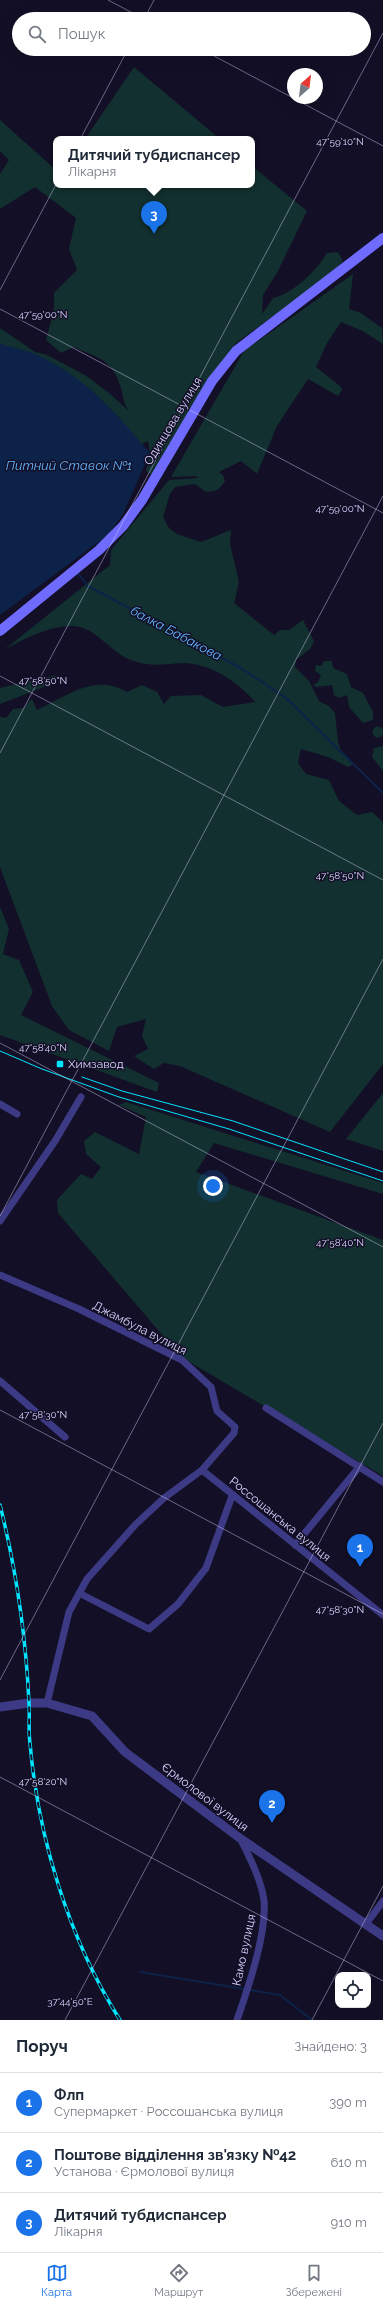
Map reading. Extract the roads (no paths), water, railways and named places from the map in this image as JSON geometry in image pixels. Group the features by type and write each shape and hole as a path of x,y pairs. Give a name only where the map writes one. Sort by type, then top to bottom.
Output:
{"main road":[{"name":"Одинцова вулиця","path":"0,631 99,550 123,526 142,500 212,381 236,351 383,238"}],"street":[{"path":"0,1221 56,1141 81,1097"},
{"path":"0,1104 17,1114"},
{"name":"Джамбула вулиця","path":"0,1275 79,1309 182,1360 211,1387 217,1411 235,1427 234,1433 202,1470"},
{"path":"0,1381 65,1437"},
{"path":"266,1408 360,1466 383,1482"},
{"path":"295,1545 360,1466"},
{"path":"47,1703 69,1612 87,1580 136,1524 164,1498 202,1470"},
{"name":"Россошанська вулиця","path":"202,1470 232,1496 383,1615"},
{"path":"79,1593 149,1629 178,1604 206,1568 232,1496"},
{"name":"Єрмолової вулиця","path":"0,1707 29,1703 47,1703 92,1716 125,1752 241,1839 383,1936"},
{"name":"Камо вулиця","path":"237,2020 254,1964 264,1914 264,1900 258,1880 241,1839"},
{"path":"366,1924 383,1901"}],"water":[{"name":"Питний Ставок №1","path":"0,343 35,354 70,373 112,410 150,453 123,514 108,535 0,615"}],"waterway":[{"name":"балка Бабакова","path":"77,572 88,586 244,670 286,698 383,793"},
{"path":"140,1972 245,1989"},
{"path":"250,1990 280,1995 312,2020"}],"tram line":[{"path":"0,1051 42,1069 119,1097 229,1129 383,1181"},
{"path":"82,1077 122,1091 233,1121 383,1172"}],"railway":[{"path":"0,1505 11,1554 23,1629 28,1678 29,1738 40,1815 59,1887 71,1922 102,1989 120,2020"}],"place":[{"name":"Дитячий тубдиспансер","path":"154,234"},
{"name":"Химзавод","path":"60,1064"},
{"name":"Флп","path":"360,1567"},
{"name":"Поштове відділення зв'язку №42","path":"272,1823"}]}
